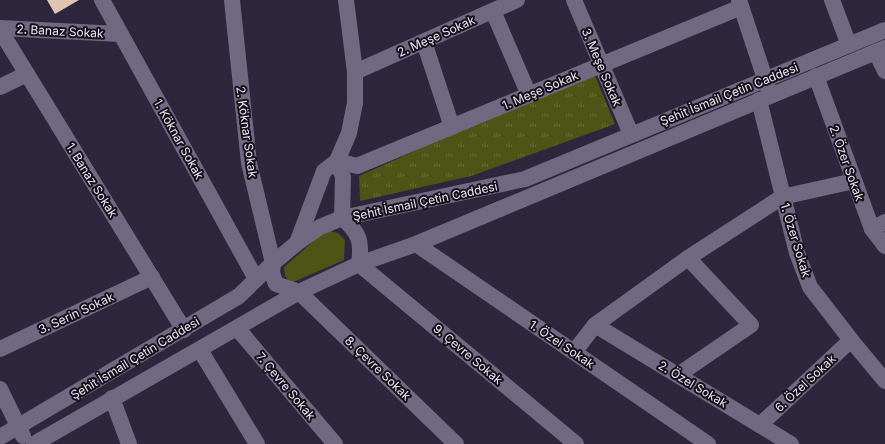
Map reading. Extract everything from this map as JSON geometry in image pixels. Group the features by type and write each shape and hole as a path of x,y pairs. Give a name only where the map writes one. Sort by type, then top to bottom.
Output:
{"street":[{"name":"1. Köknar Sokak","path":"102,0 256,279"},
{"name":"2. Köknar Sokak","path":"232,0 249,163 273,263 272,273 276,284 299,292"},
{"path":"298,243 324,171 337,161 350,125 355,103 356,72 346,0"},
{"name":"2. Meşe Sokak","path":"356,72 517,0"},
{"name":"3. Meşe Sokak","path":"574,0 631,134"},
{"path":"832,0 849,45"},
{"name":"1. Meşe Sokak","path":"337,161 357,166 601,65 740,3"},
{"name":"1. Özer Sokak","path":"740,3 765,78 765,98 782,197 797,253 810,287 885,381"},
{"path":"493,11 529,95"},
{"name":"2. Banaz Sokak","path":"0,29 120,34"},
{"name":"1. Banaz Sokak","path":"0,29 184,330"},
{"name":"Şehit İsmail Çetin Caddesi","path":"0,437 18,428 239,296 273,263 320,227 342,218 525,179 765,78 885,30"},
{"path":"424,42 452,127"},
{"name":"Şehit İsmail Çetin Caddesi","path":"34,444 299,292 359,264 416,244 881,50"},
{"path":"881,50 885,70"},
{"path":"0,87 27,74"},
{"name":"2. Özer Sokak","path":"816,76 854,181 879,225 885,246"},
{"path":"337,161 343,177 342,218 353,227 359,238 361,251 359,264"},
{"path":"574,352 595,324 688,258 782,197 854,181"},
{"name":"1. Özel Sokak","path":"416,244 708,444"},
{"path":"678,375 751,325 688,258"},
{"name":"9. Çevre Sokak","path":"359,264 576,444"},
{"name":"3. Serin Sokak","path":"0,349 152,277"},
{"name":"8. Çevre Sokak","path":"299,292 456,444"},
{"name":"2. Özel Sokak","path":"595,324 791,444"},
{"name":"7. Çevre Sokak","path":"237,328 335,444"},
{"name":"6. Özel Sokak","path":"760,425 851,340"},
{"path":"200,350 257,444"},
{"path":"0,388 18,428 28,444"},
{"path":"112,398 129,444"}],"green space":[{"path":"593,71 615,124 471,176 360,201 359,176"},
{"path":"330,231 338,233 345,240 344,260 291,283 285,276 284,267 324,232"}],"building":[{"path":"47,0 79,0 55,14"}]}
